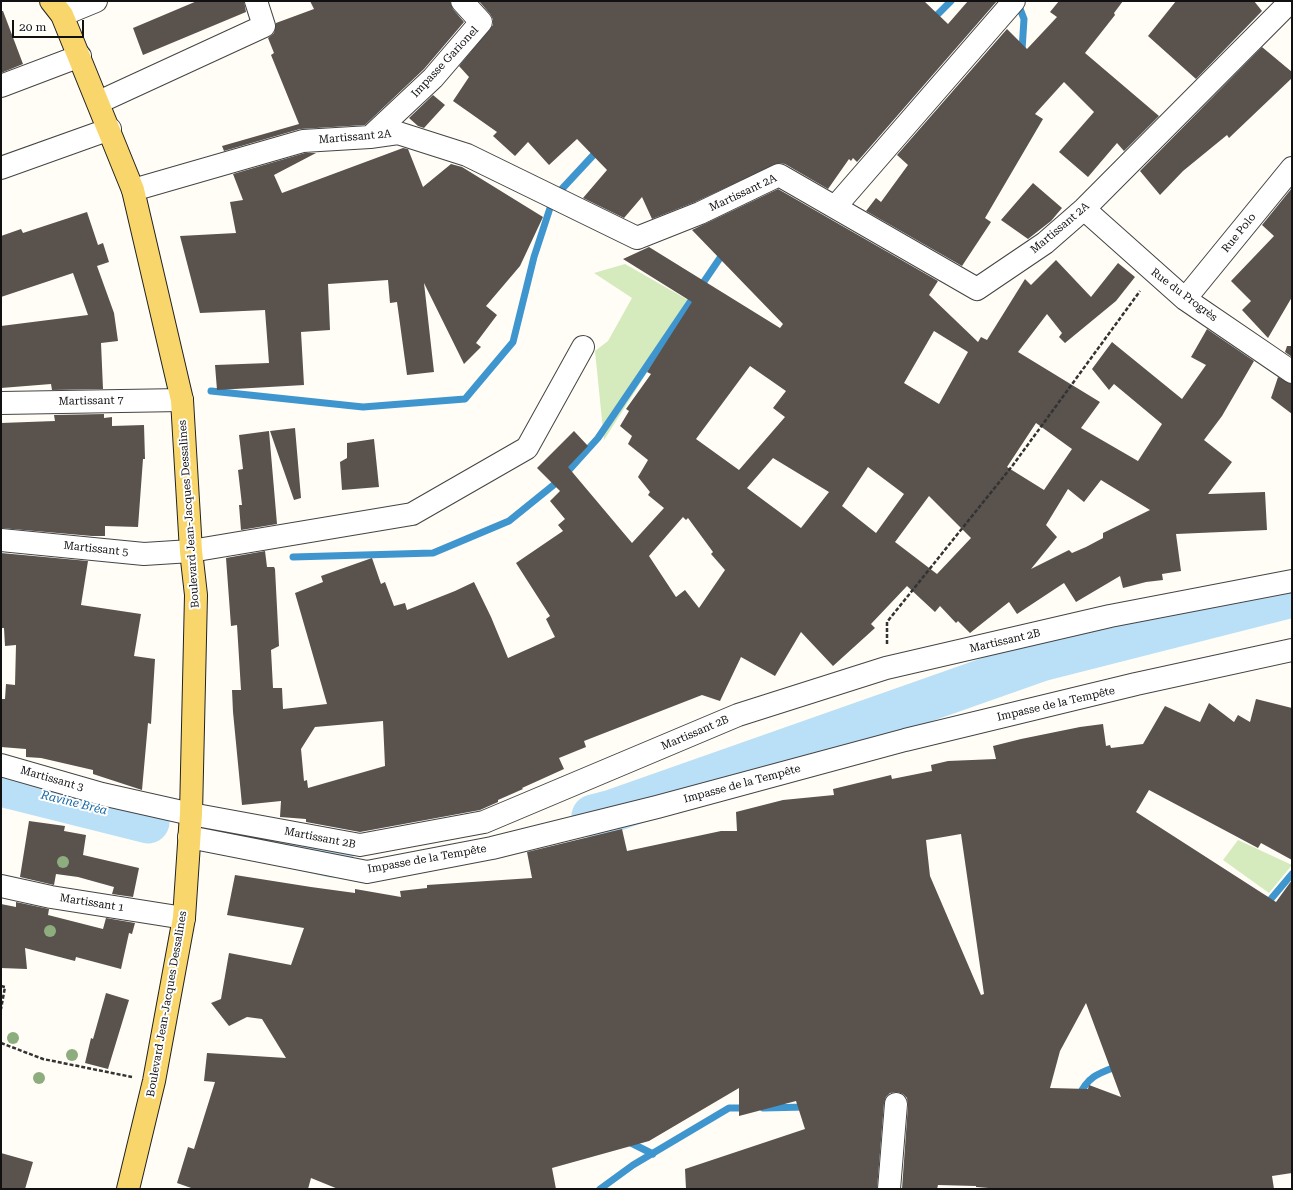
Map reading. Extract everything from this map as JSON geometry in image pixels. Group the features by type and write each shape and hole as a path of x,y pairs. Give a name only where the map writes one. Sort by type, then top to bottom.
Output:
{"main road":[{"name":"Boulevard Jean-Jacques Dessalines","path":"57,8 80,56 134,190 182,400 191,551 196,595 191,814 184,918 154,1081 128,1189"}],"street":[{"path":"57,8 96,1"},
{"path":"99,102 264,26 256,1"},
{"name":"Impasse Garionel","path":"370,137 433,78 481,22 462,1"},
{"name":"Martissant 2A","path":"134,190 303,141 370,137 398,133 467,155 637,238 700,213 779,175 977,289 1045,243 1084,210 1284,3"},
{"path":"835,207 1012,4"},
{"path":"1,86 80,56"},
{"path":"1,168 110,129"},
{"name":"Rue Polo","path":"1185,299 1292,168"},
{"name":"Rue du Progrès","path":"1084,210 1185,299 1292,372"},
{"name":"Martissant 5","path":"1,540 144,554 191,551 412,514 527,448 582,347"},
{"name":"Martissant 7","path":"1,403 182,400"},
{"name":"Martissant 2B","path":"102,794 191,814 360,845 484,822 738,715 886,668 1110,616 1292,580"},
{"name":"Impasse de la Tempête","path":"189,837 367,872 492,848 658,807 905,740 1136,684 1292,650"},
{"name":"Martissant 3","path":"1,764 102,794"},
{"name":"Martissant 1","path":"1,886 51,897 184,918"},
{"path":"889,1189 896,1111"}],"path":[{"path":"886,668 887,622 1013,465 1154,273"},
{"path":"1,986 5,987 1,1009"},
{"path":"1,1043 43,1059 154,1081"}],"green space":[{"path":"625,264 688,300 693,300 604,440 595,351 608,341 632,298 594,273"},
{"path":"1238,840 1292,865 1269,893 1223,860"}],"building":[{"path":"197,1 244,1 246,12 143,55 133,28"},
{"path":"310,1 450,1 453,9 464,22 424,69 365,125 300,129 224,151 222,146 299,124 271,55 274,53 268,38 274,33 276,23 314,9"},
{"path":"479,1 924,1 948,24 968,1 997,1 857,162 853,158 851,161 849,159 828,189 785,164 779,163 695,202 652,219 642,197 624,218 583,198 607,170 577,139 549,165 528,142 515,156 493,136 497,132 453,101 469,77 459,66 493,25 493,19"},
{"path":"1059,1 1123,1 1114,13 1115,15 1085,53 1159,116 1124,151 1117,143 1088,177 1059,152 1094,112 1064,82 1035,114 1043,119 985,218 991,222 962,266 866,211 876,198 881,202 908,165 897,155 1007,29 1027,49 1057,17 1050,12"},
{"path":"1176,1 1254,1 1262,11 1196,79 1148,36"},
{"path":"1,11 3,11 23,64 1,73"},
{"path":"1262,47 1292,72 1292,78 1229,138 1227,135 1183,171 1160,195 1140,171"},
{"path":"433,95 445,105 424,128 418,126 409,118"},
{"path":"403,148 408,149 423,187 451,164 462,167 543,217 520,266 486,306 497,315 476,343 481,347 464,364 424,283 434,372 407,375 397,302 390,303 388,280 328,284 330,330 301,332 304,385 217,390 215,365 269,363 265,310 200,313 180,236 236,233 230,202 243,200 233,174 305,153 316,153 274,175 282,193"},
{"path":"1033,183 1062,208 1051,221 1028,239 1001,220"},
{"path":"1292,188 1292,297 1268,338 1242,310 1251,301 1231,281 1274,236 1262,225"},
{"path":"778,189 938,281 929,295 978,342 981,337 987,340 1025,279 1031,285 1056,260 1091,297 1118,263 1135,277 1116,301 1065,343 1059,337 1062,333 1047,314 1018,352 1100,402 1081,428 1138,461 1162,424 1114,384 1109,390 1092,369 1112,342 1182,399 1206,365 1191,357 1207,329 1254,361 1222,416 1204,440 1232,462 1208,494 1265,492 1267,530 1176,534 1181,571 1162,574 1163,580 1146,582 1123,588 1120,576 1076,602 1064,583 1017,614 1009,602 970,633 958,621 956,623 940,606 935,612 907,586 871,624 875,628 833,666 801,632 775,676 741,657 720,701 702,695 584,741 586,747 559,758 564,769 522,788 523,789 480,810 360,832 306,822 306,819 280,817 281,801 242,805 232,690 241,690 237,625 231,626 226,558 265,551 267,567 274,567 275,569 279,646 271,650 273,688 282,688 283,709 327,704 295,593 323,582 321,576 372,558 381,584 385,582 394,606 405,603 407,610 474,582 491,617 508,658 555,637 546,619 550,616 516,563 563,531 558,525 565,519 550,501 560,491 537,468 574,431 588,446 568,467 632,543 664,508 648,495 650,492 638,477 648,460 628,444 632,436 620,426 629,411 626,409 651,374 647,372 692,302 623,259 649,247 780,328 783,324 692,230","holes":["934,331 968,352 939,404 904,383","750,366 786,391 773,408 785,417 739,470 696,439","1036,423 1072,449 1044,490 1007,467","773,458 829,492 801,528 747,488","868,467 904,494 876,533 842,506","1101,480 1150,510 1103,533 1103,538 1086,547 1072,553 1069,550 1031,569 1057,537 1046,525 1068,489 1084,502","929,496 971,538 937,574 895,542","683,517 686,520 688,518 713,552 711,554 725,570 699,608 685,590 676,597 649,556","383,721 385,766 308,788 307,780 304,781 301,749 315,727"]},
{"path":"87,212 98,245 103,243 109,262 97,266 114,313 118,341 101,343 103,389 52,390 51,384 1,388 1,326 88,315 73,273 1,297 1,236 21,229 23,233"},
{"path":"1287,346 1292,346 1292,357 1285,352"},
{"path":"1278,377 1292,384 1292,414 1271,398"},
{"path":"104,414 104,418 112,417 112,426 144,425 145,459 143,459 138,527 105,526 105,536 1,528 1,423 55,421 54,415"},
{"path":"295,428 301,498 294,500 270,431"},
{"path":"269,431 277,524 241,530 239,505 242,505 238,470 243,469 239,435"},
{"path":"374,439 379,487 342,490 340,462 347,458 347,443"},
{"path":"1,553 88,561 81,605 141,614 134,656 155,659 151,724 148,723 142,790 93,774 93,770 41,758 26,757 26,749 1,747 2,699 5,699 6,684 15,685 16,645 5,646 4,628 1,628"},
{"path":"1256,699 1292,708 1292,860 1261,843 1258,848 1149,790 1136,812 1276,902 1292,880 1292,1173 1272,1176 1274,1189 1001,1189 976,1186 938,1185 937,1189 902,1189 908,1105 907,1098 903,1094 897,1092 890,1093 886,1097 884,1103 877,1189 686,1189 685,1169 805,1129 796,1101 739,1116 739,1088 649,1141 552,1168 556,1189 338,1189 311,1178 308,1189 194,1189 177,1183 188,1147 194,1149 215,1082 204,1081 207,1053 286,1058 262,1019 247,1017 229,1026 211,1003 221,999 229,953 291,965 304,928 227,915 235,875 355,893 355,889 401,897 400,891 427,888 427,885 532,878 527,852 622,829 627,851 721,831 737,831 736,812 783,800 834,795 833,789 891,775 892,779 932,771 931,765 948,761 996,759 993,746 1021,739 1103,724 1106,746 1110,745 1111,748 1143,744 1165,706 1200,722 1209,703 1234,722 1238,715 1250,722","holes":["961,834 984,994 981,995 930,876 926,840","1086,1003 1121,1097 1089,1085 1088,1089 1050,1088 1060,1051"]},
{"path":"29,821 65,826 64,831 86,835 83,855 139,868 133,897 112,894 114,887 78,877 56,874 54,885 20,877"},
{"path":"16,902 49,909 48,915 103,929 106,918 135,923 132,934 129,933 121,969 76,957 75,961 25,948 27,969 1,968 1,904 16,907"},
{"path":"106,993 129,1000 108,1069 85,1063 91,1038 93,1039"},
{"path":"1,1153 33,1162 25,1189 1,1189"}],"waterway":[{"path":"932,20 951,1"},
{"path":"1017,1 1024,19 1022,50 1020,53"},
{"path":"560,191 599,149"},
{"path":"211,391 363,407 465,399 513,342 534,257 550,208"},
{"path":"293,557 433,553 509,521 561,479 598,438 724,252"},
{"path":"593,816 612,811 1041,660 1292,596"},
{"name":"Ravine Bréa","path":"1,785 148,822"},
{"path":"240,835 332,856"},
{"path":"1265,906 1292,874"},
{"path":"1079,1096 1082,1089 1095,1076 1118,1066"},
{"path":"763,1108 806,1107"},
{"path":"600,1189 633,1165 729,1108 748,1108"},
{"path":"627,1141 653,1154"}]}
